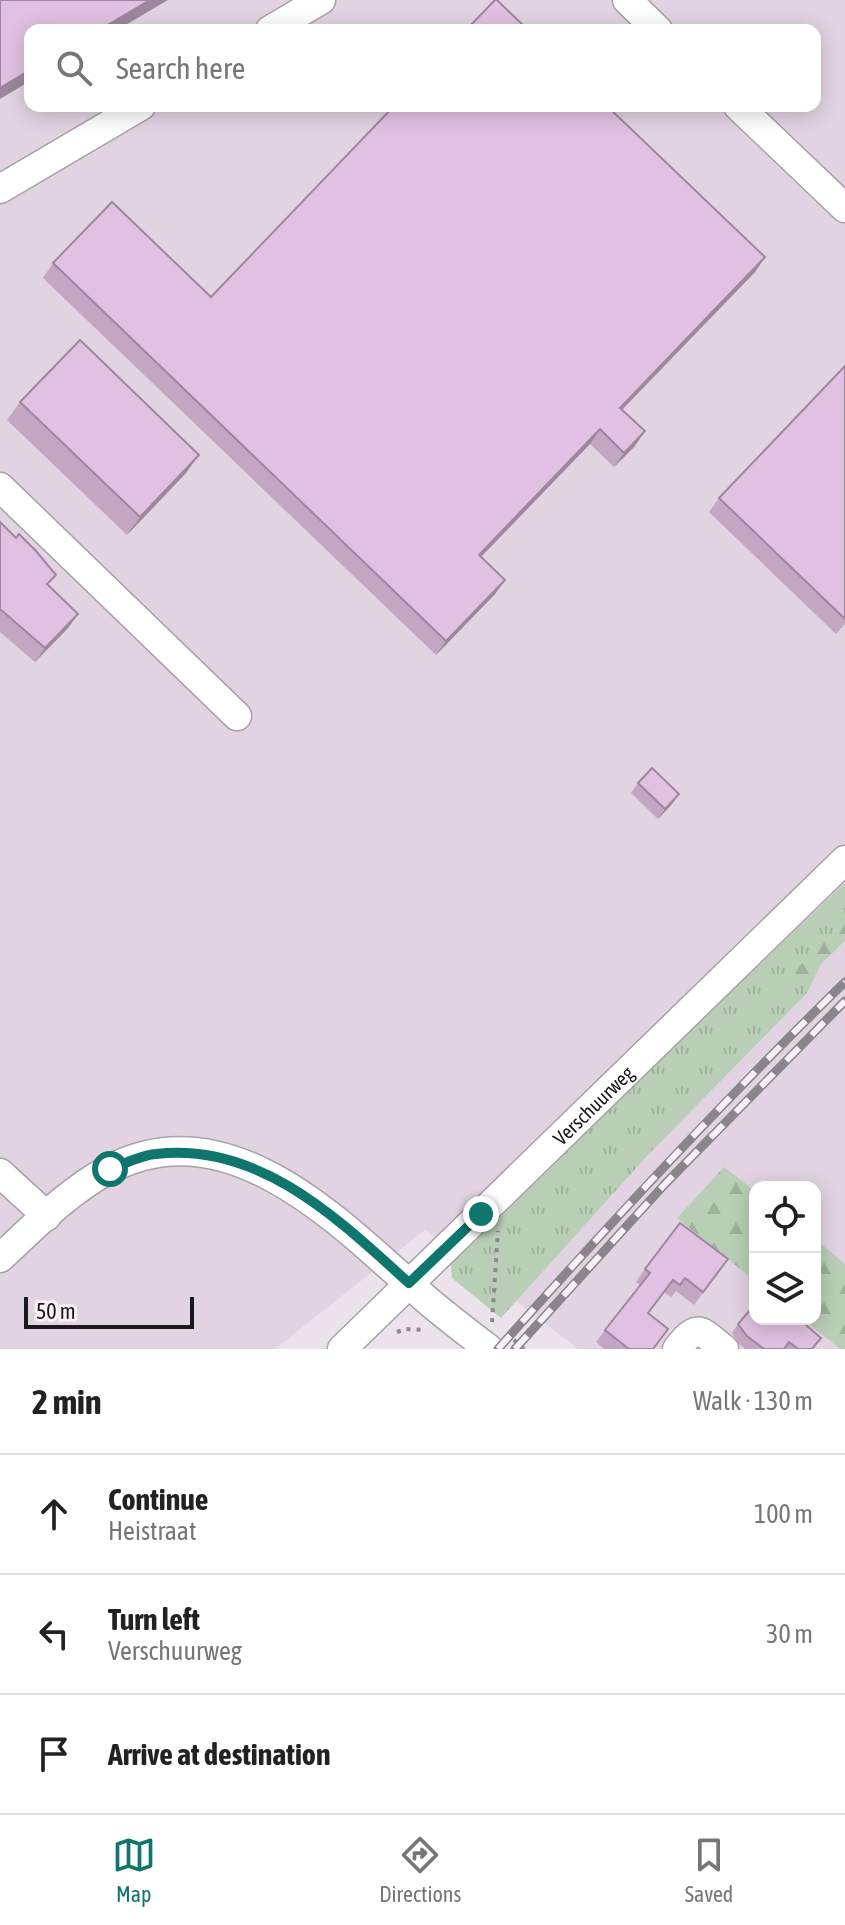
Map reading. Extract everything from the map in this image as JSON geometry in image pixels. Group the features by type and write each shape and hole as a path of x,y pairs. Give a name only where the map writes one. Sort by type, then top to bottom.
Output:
{"street":[{"path":"280,24 321,0"},
{"path":"627,0 652,24"},
{"path":"0,189 131,112"},
{"path":"744,112 845,208"},
{"path":"0,487 237,716"},
{"name":"Verschuurweg","path":"342,1349 845,860"},
{"path":"0,1258 73,1193 110,1169 153,1154 195,1152 231,1159 264,1172 291,1188 346,1227 409,1283 499,1338"},
{"path":"0,1173 47,1216"},
{"path":"677,1349 690,1333 697,1331 724,1349"}],"path":[{"path":"481,1214 498,1231 492,1323 499,1338 524,1349"}],"shaded area":[{"path":"0,0 845,0 845,1349 578,1349 425,1230 275,1349 0,1349"}],"green space":[{"path":"845,883 845,921 795,971 807,993 647,1156 501,1318 452,1278 451,1264 462,1249"},
{"path":"845,921 845,941 821,964 807,993 794,971"},
{"path":"724,1167 749,1186 749,1276 677,1218"},
{"path":"821,1244 845,1264 845,1349 840,1349 810,1325 821,1325"}],"building":[{"path":"0,0 150,0 109,24 24,24 24,74 0,88"},
{"path":"497,0 522,24 472,24"},
{"path":"388,112 613,112 765,257 620,408 645,431 624,453 600,429 479,555 505,580 446,641 53,263 112,202 211,297"},
{"path":"80,340 199,455 140,517 20,402"},
{"path":"845,366 845,619 719,498"},
{"path":"0,522 16,538 19,534 36,551 56,575 47,584 78,614 45,648 0,609"},
{"path":"652,768 679,794 665,809 638,783"},
{"path":"680,1223 728,1259 703,1292 685,1278 680,1285 673,1280 648,1313 668,1329 653,1349 629,1349 605,1330 650,1273 645,1269"},
{"path":"749,1311 749,1325 806,1325 821,1338 812,1349 798,1349 789,1342 784,1349 764,1349 747,1336 738,1324"}],"railway":[{"path":"498,1349 668,1162 845,982"},
{"path":"515,1349 664,1185 845,1001"}],"route":[{"path":"110,1169 153,1154 195,1152 231,1159 264,1172 319,1206 409,1283 481,1214"}]}
